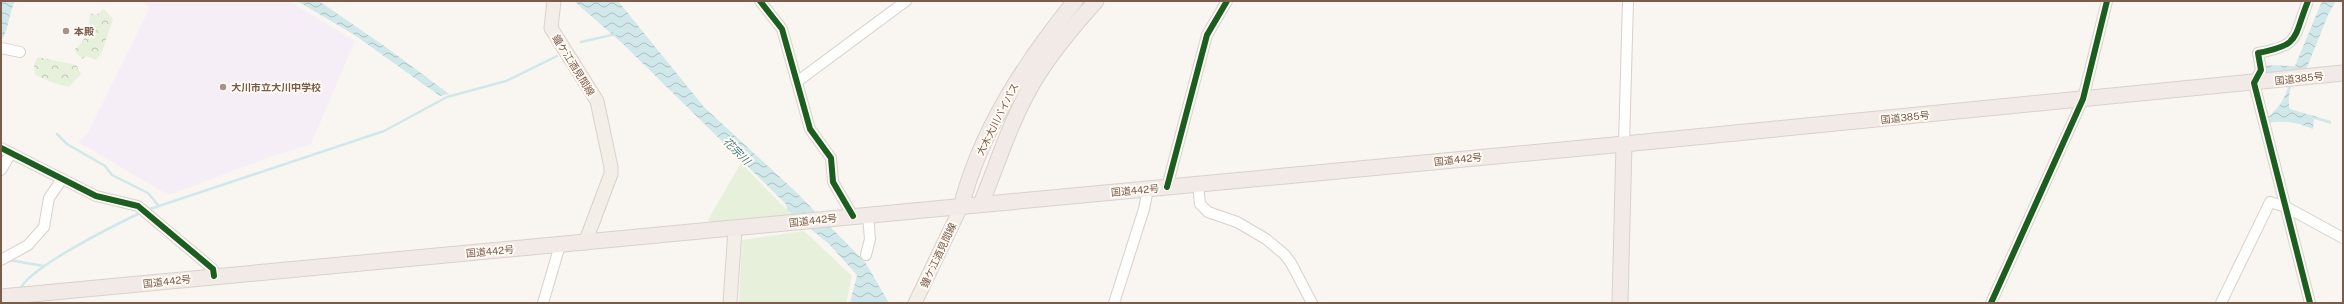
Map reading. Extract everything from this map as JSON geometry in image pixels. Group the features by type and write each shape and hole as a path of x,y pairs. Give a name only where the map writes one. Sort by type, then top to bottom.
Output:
{"highway":[{"name":"大木大川バイパス","path":"952,208 967,183 982,145 1003,102 1035,52 1075,1"},
{"name":"大木大川バイパス","path":"981,204 1018,112 1039,73 1092,2"},
{"name":"国道385号","path":"1624,144 2254,83 2343,73"},
{"name":"国道442号","path":"14,296 1624,144"},
{"path":"1620,303 1624,144"}],"main road":[{"name":"鐘ケ江酒見間線","path":"554,1 551,28 597,101 611,167 610,174 585,243"},
{"name":"鐘ケ江酒見間線","path":"915,303 952,208"},
{"path":"730,303 736,228"}],"street":[{"path":"760,1 782,29 810,128 831,158 833,182 861,216 870,239 866,255"},
{"path":"798,82 906,1"},
{"path":"1167,187 1207,35 1227,1"},
{"path":"1624,144 1628,1"},
{"path":"2308,1 2290,44 2282,49 2258,53 2262,70 2254,83 2310,303"},
{"path":"1991,303 2083,99 2105,2"},
{"path":"1,48 20,52"},
{"path":"1,148 96,196 138,206 149,217 213,269 214,276"},
{"path":"1,170 11,153"},
{"path":"1,260 28,245 44,227 49,198 62,179"},
{"path":"1198,184 1200,204 1208,212 1237,222 1266,239 1284,254 1292,263 1312,303"},
{"path":"1114,303 1144,209 1148,189"},
{"path":"2221,303 2270,202 2286,207 2343,238"},
{"path":"543,303 560,245"}],"shaded area":[{"name":"大川市立大川中学校","path":"145,1 289,1 355,41 311,144 264,159 172,194 163,192 78,142 88,133 150,7 144,3"}],"green space":[{"path":"104,9 113,19 102,52 96,60 86,56 82,59 74,50 85,38 90,13 96,15"},
{"path":"38,57 76,65 81,74 69,87 54,83 35,75 34,64"},
{"path":"741,163 794,217 720,230 708,220"},
{"path":"804,231 852,276 846,303 739,303 742,240"}],"water":[{"path":"1,1 15,1 2,39"},
{"path":"297,1 319,1 390,50 449,94 440,96 353,34"},
{"name":"花宗川","path":"574,1 618,1 704,107 795,191 865,262 889,303 850,303 857,275 829,244 787,210 786,204 623,44"},
{"path":"2322,1 2336,1 2329,13 2305,72 2296,74 2290,91 2289,105 2290,109 2331,121 2331,124 2314,119 2313,129 2290,122 2267,123 2265,120 2280,105 2288,86 2258,77 2257,65 2295,66"}],"waterway":[{"path":"581,42 616,34"},
{"path":"147,210 384,131 447,97 506,81 557,56"},
{"path":"57,134 67,144 105,166 112,175 148,193 158,205"},
{"path":"20,290 26,281 56,259 95,236 142,212"},
{"path":"9,260 44,266"}],"cycle path":[{"path":"760,1 782,29 810,129 831,158 833,182 853,216"},
{"path":"1167,187 1207,35 1227,1"},
{"path":"1991,303 2083,99 2107,1"},
{"path":"2308,1 2294,38 2282,47 2258,53 2261,70 2254,83 2310,303"},
{"path":"1,148 96,196 138,206 213,269 214,276"}],"place":[{"name":"本殿","path":"66,31"},
{"name":"大川市立大川中学校","path":"223,87"}]}
